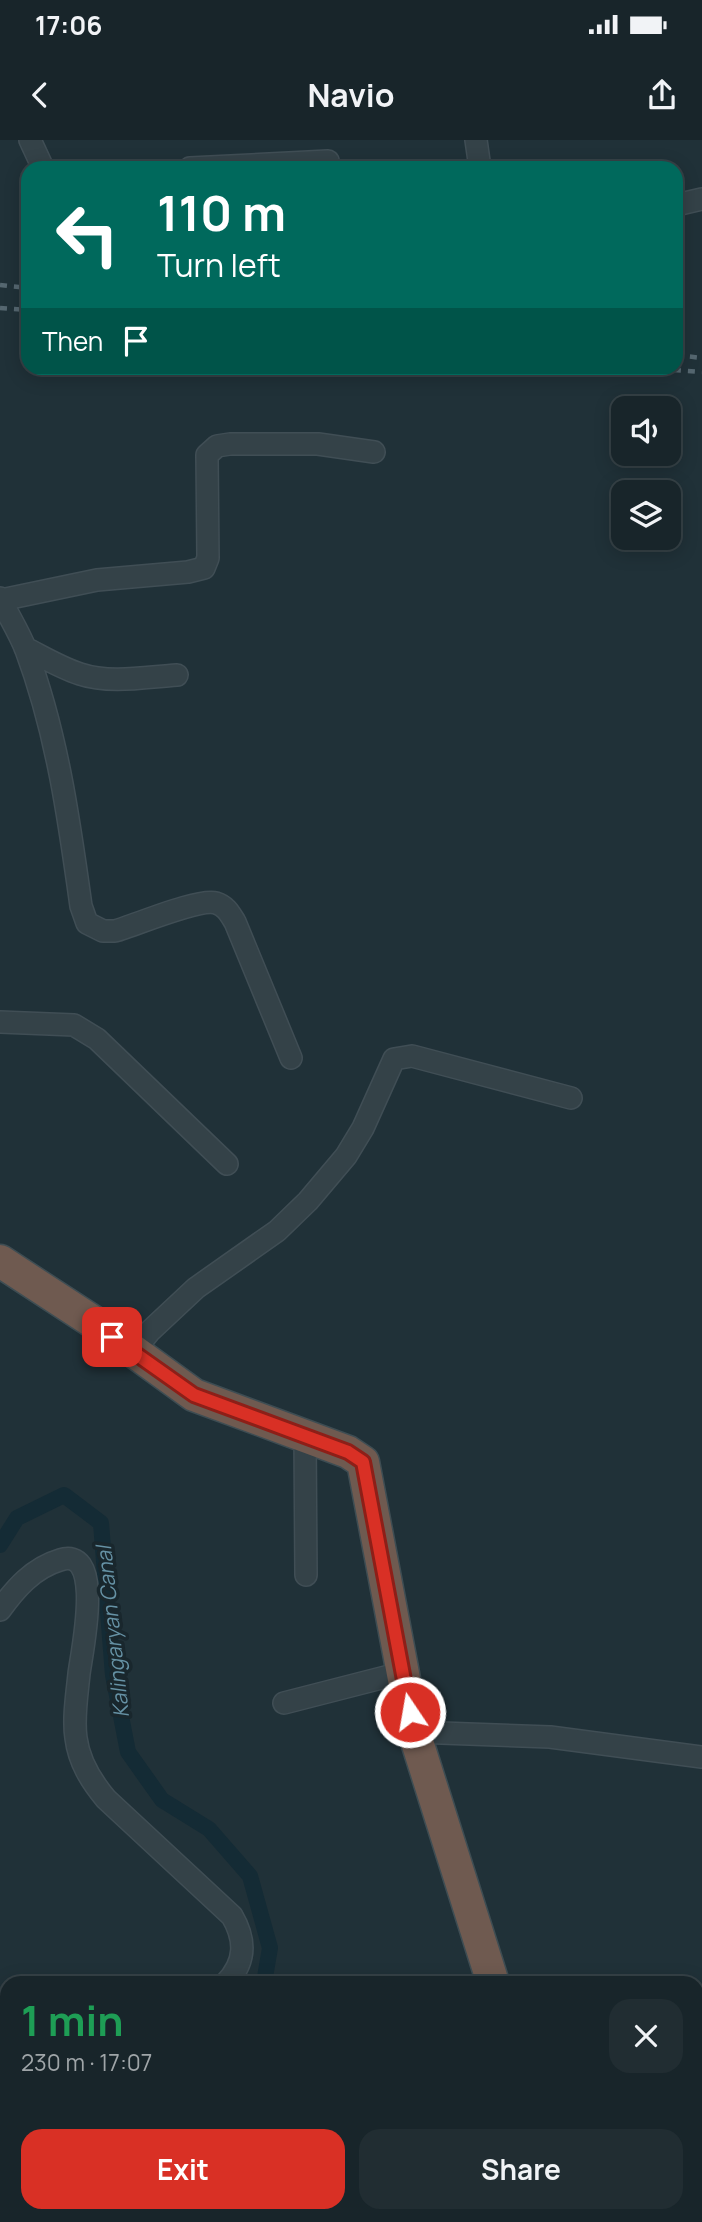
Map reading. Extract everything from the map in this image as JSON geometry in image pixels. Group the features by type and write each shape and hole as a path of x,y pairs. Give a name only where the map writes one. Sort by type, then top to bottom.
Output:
{"highway":[{"path":"3,1272 92,1321 194,1395 348,1452 363,1462 414,1732 491,1976"}],"street":[{"path":"30,140 40,161"},
{"path":"476,140 479,161"},
{"path":"270,161 328,156"},
{"path":"683,204 702,200"},
{"path":"291,1058 235,922 226,908 212,902 202,902 115,931 103,931 87,923 80,906 59,760 26,648 1,599 97,580 188,572 204,568 208,558 206,462 207,455 217,446 318,444 374,452"},
{"path":"26,648 78,674 107,680 177,675"},
{"path":"0,1022 74,1025 84,1030 97,1039 227,1164"},
{"path":"133,1352 150,1331 196,1288 277,1231 308,1201 346,1156 363,1128 394,1059 412,1056 571,1098"},
{"path":"305,1436 306,1575"},
{"path":"0,1611 15,1589 38,1570 58,1560 67,1558 75,1561 82,1570 87,1581 88,1603 78,1676 75,1737 83,1765 90,1781 232,1916 244,1941 237,1967 231,1976"},
{"path":"284,1703 401,1673"},
{"path":"414,1732 550,1737 702,1757"}],"waterway":[{"name":"Kalingaryan Canal","path":"0,1545 17,1518 64,1495 101,1523 113,1675 128,1752 162,1800 209,1829 250,1876 270,1948 265,1976"}],"railway":[{"path":"0,285 21,287"},
{"path":"0,308 21,310"},
{"path":"683,356 702,358"},
{"path":"683,371 702,372"}],"route":[{"path":"112,1337 194,1395 348,1452 363,1462 410,1712"}]}
